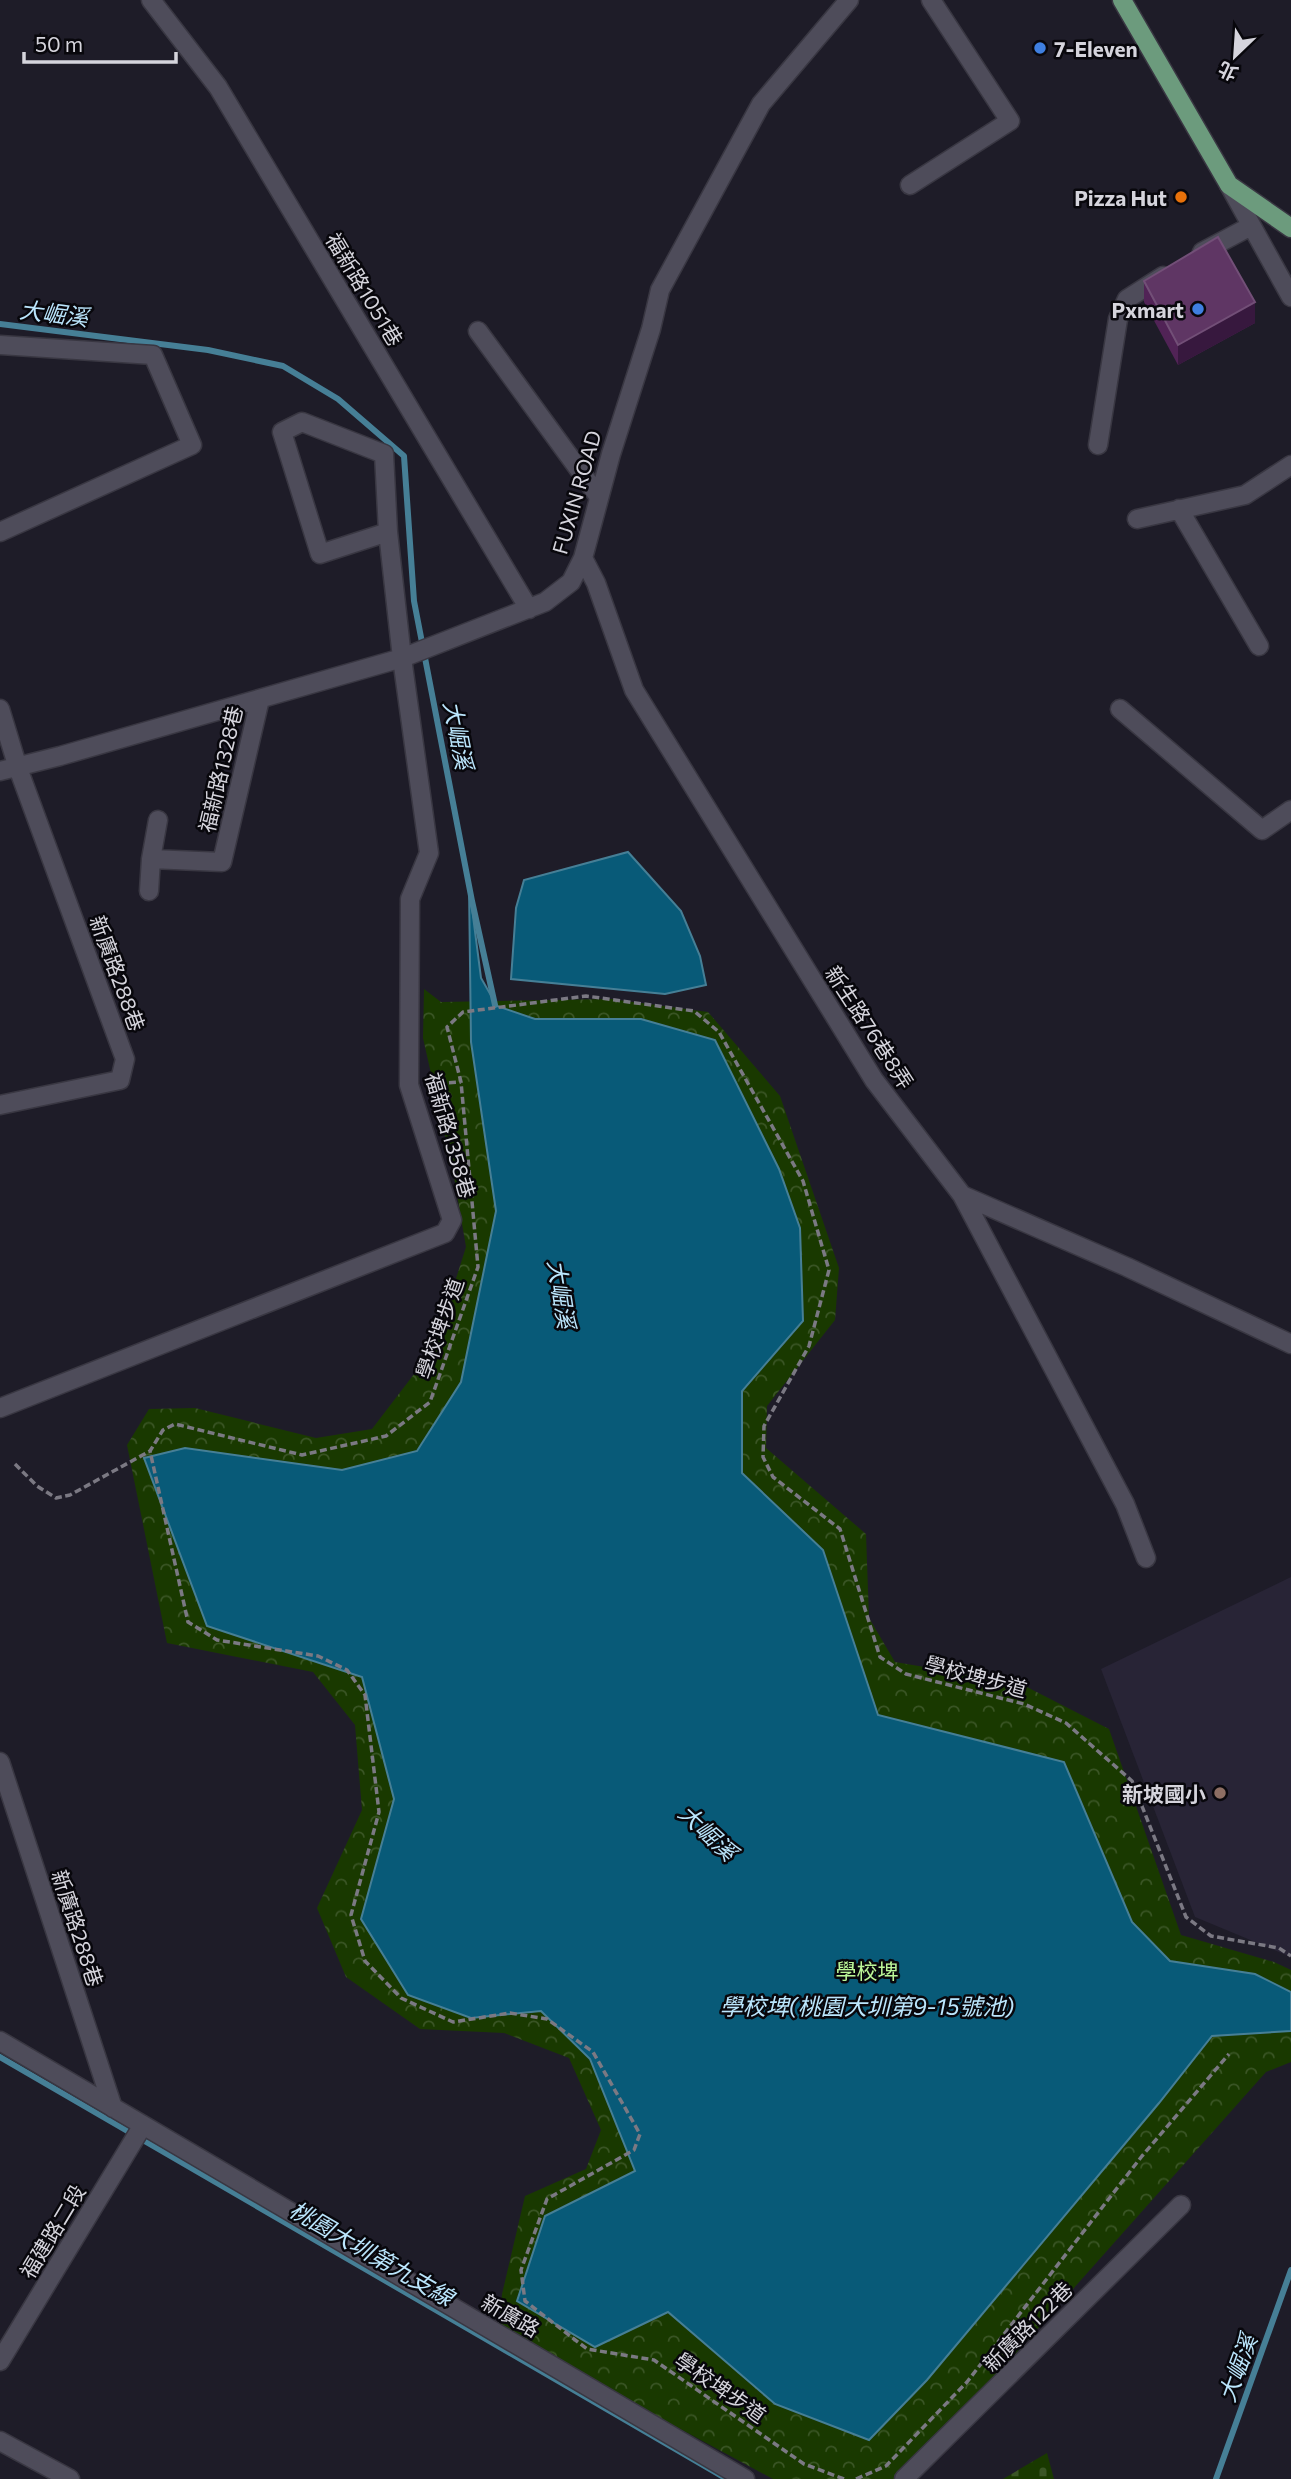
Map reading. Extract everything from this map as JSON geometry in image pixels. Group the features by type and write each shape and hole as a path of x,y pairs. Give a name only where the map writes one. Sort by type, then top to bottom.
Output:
{"main road":[{"path":"1122,0 1229,185 1291,228"}],"street":[{"name":"福新路1051巷","path":"151,0 218,87 529,609"},
{"name":"FUXIN ROAD","path":"9,769 402,658 545,602 571,582 583,558 611,454 651,329 660,290 761,104 849,0"},
{"path":"910,185 1010,121 931,0"},
{"path":"1229,185 1291,297"},
{"path":"1098,444 1118,319 1127,299 1251,226"},
{"path":"478,331 599,497"},
{"path":"0,345 153,355 192,444 0,532"},
{"name":"福新路1358巷","path":"0,1408 445,1233 452,1220 409,1084 410,899 429,853 402,658 388,532 384,454 302,422 282,432 320,554 388,532"},
{"path":"1137,519 1245,495 1291,465"},
{"path":"1179,509 1259,646"},
{"name":"新生路76巷8弄","path":"583,558 596,583 634,690 874,1080 962,1195 1127,1267 1291,1344"},
{"name":"福新路1328巷","path":"151,859 222,862 260,699"},
{"path":"0,709 9,769"},
{"path":"1120,709 1262,830 1291,810"},
{"name":"新廣路288巷","path":"0,1105 120,1080 125,1059 9,769"},
{"path":"149,891 151,859 159,820"},
{"path":"962,1195 1125,1504 1146,1558"},
{"name":"新廣路288巷","path":"0,1762 113,2108"},
{"name":"新廣路","path":"0,2041 745,2479"},
{"name":"福建路二段","path":"0,2361 143,2125"},
{"name":"新廣路122巷","path":"904,2479 1181,2205"},
{"path":"0,2441 70,2479"}],"path":[{"name":"學校埤步道","path":"844,2479 804,2464 654,2360 587,2349 525,2301 521,2270 547,2199 634,2150 640,2134 593,2052 547,2019 510,2013 453,2022 401,1998 365,1961 351,1915 379,1812 365,1695 347,1670 318,1656 217,1640 188,1622 150,1451 163,1430 175,1424 302,1455 386,1436 430,1402 478,1266 461,1082 447,1027 463,1012 586,996 694,1011 719,1032 803,1181 829,1270 809,1346 764,1426 763,1457 773,1477 840,1529 880,1657 906,1674 1024,1704 1066,1723 1132,1781 1186,1917 1211,1937 1279,1948 1291,1956"},
{"path":"409,1084 461,1082"},
{"path":"15,1464 37,1486 56,1498 70,1495 150,1451"},
{"path":"856,2479 887,2466 967,2382 1142,2156 1230,2054"}],"shaded area":[{"name":"新坡國小","path":"1291,1577 1291,1957 1195,1917 1101,1669"}],"green space":[{"name":"學校埤(桃園大圳第9-15號池)","path":"424,989 441,1002 611,999 708,1012 780,1096 839,1268 835,1320 767,1406 766,1448 866,1534 869,1618 895,1662 1019,1683 1109,1729 1181,1935 1274,1962 1291,1970 1291,2062 1266,2072 904,2479 773,2479 499,2331 502,2294 525,2196 586,2169 601,2130 569,2058 504,2033 420,2029 346,1977 317,1908 362,1810 355,1725 313,1672 167,1643 127,1445 149,1409 195,1408 316,1438 372,1429 434,1348 466,1247 453,1171 423,1038"},
{"path":"1047,2453 1054,2479 1003,2479"}],"water":[{"path":"628,852 681,911 700,956 706,985 665,994 511,979 516,908 524,880"},
{"name":"學校埤(桃園大圳第9-15號池)","path":"469,885 481,978 497,1006 535,1019 641,1019 715,1040 779,1169 800,1228 803,1321 742,1391 742,1473 823,1550 878,1715 1064,1762 1132,1922 1170,1961 1255,1974 1291,1992 1291,2031 1212,2036 927,2380 869,2440 775,2404 668,2312 595,2347 517,2301 545,2216 635,2171 590,2059 541,2011 471,2018 408,1995 361,1919 394,1799 362,1677 207,1626 144,1458 185,1448 342,1470 417,1451 461,1382 496,1211 471,1042"}],"building":[{"name":"Pxmart","path":"1218,237 1255,302 1178,345 1144,281"}],"waterway":[{"name":"大崛溪","path":"0,324 208,350 283,366 338,399 404,456 414,601 472,901 495,1005"},
{"name":"桃園大圳第九支線","path":"0,2057 727,2479"},
{"name":"大崛溪","path":"1216,2479 1291,2270"}],"place":[{"name":"7-Eleven","path":"1040,48"},
{"name":"Pizza Hut","path":"1181,197"},
{"name":"Pxmart","path":"1198,309"},
{"name":"新坡國小","path":"1220,1793"}],"park label":[{"name":"學校埤","path":"867,1970"}]}
